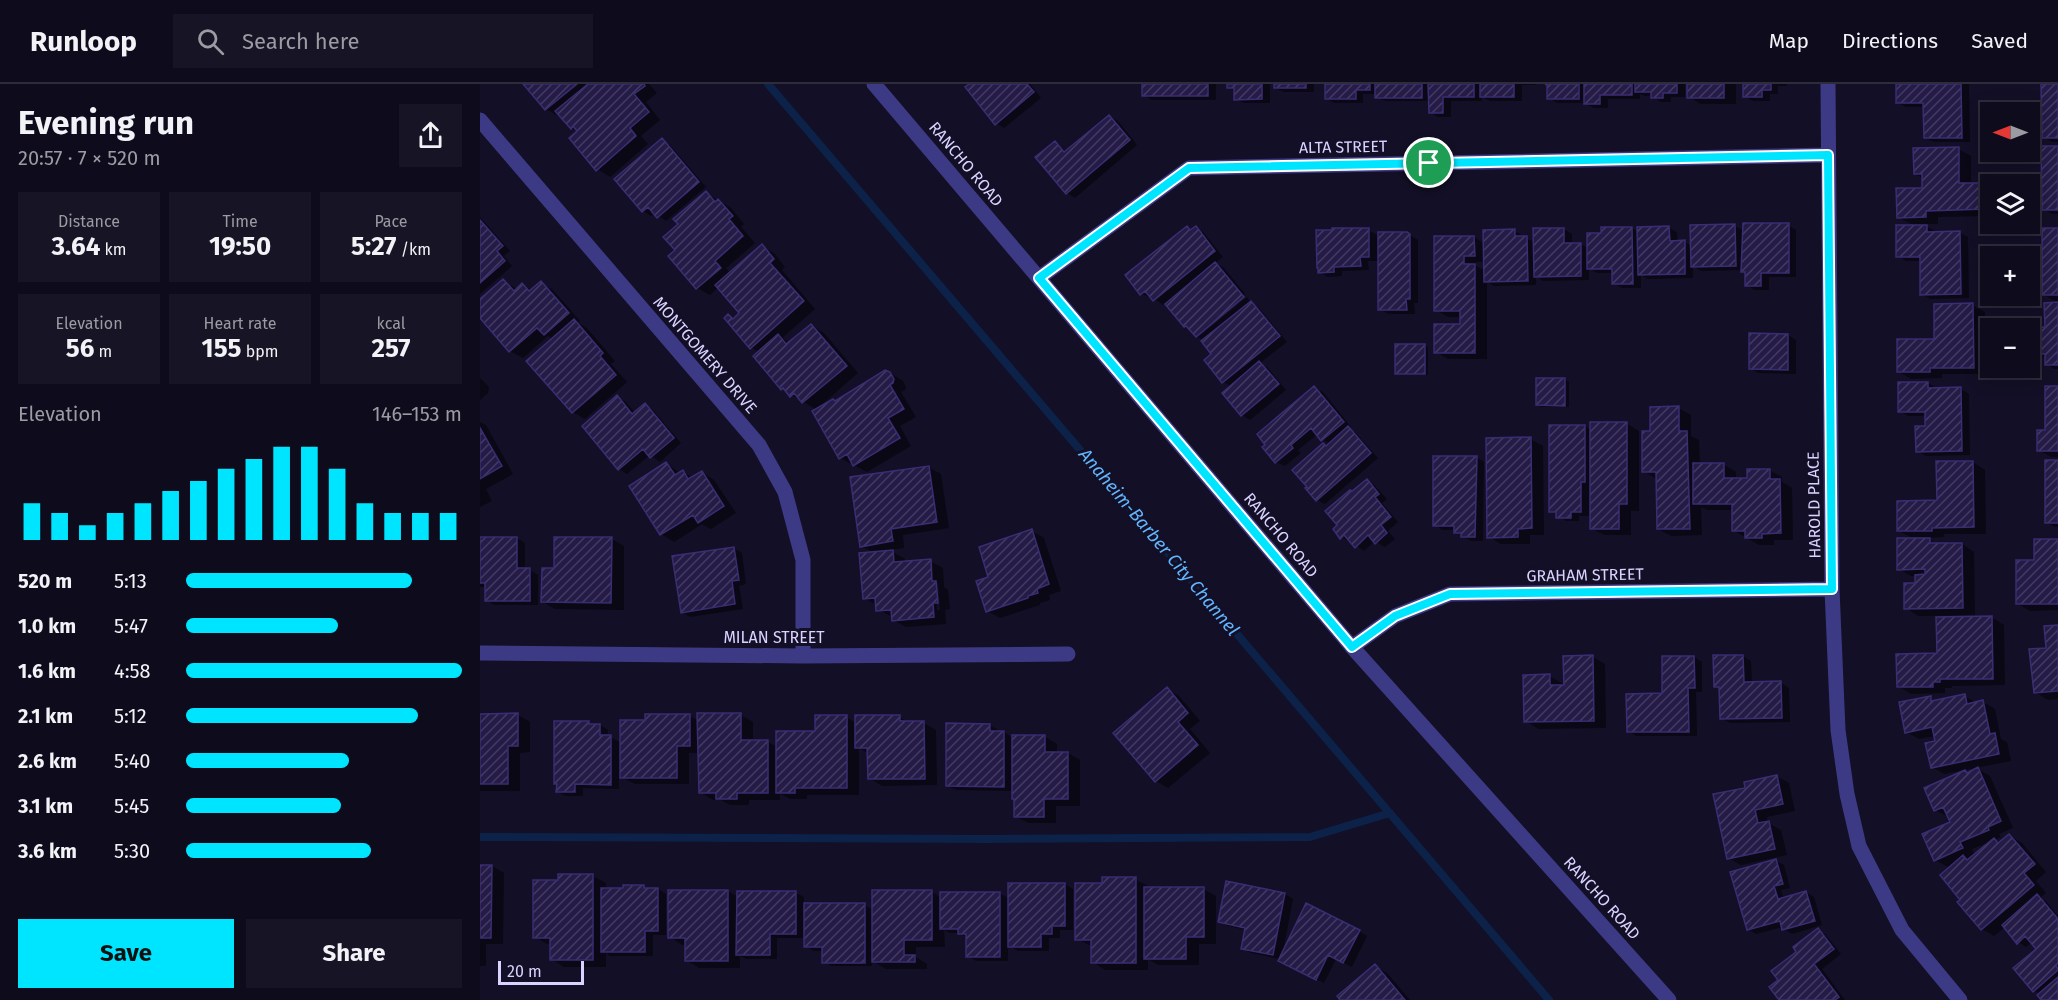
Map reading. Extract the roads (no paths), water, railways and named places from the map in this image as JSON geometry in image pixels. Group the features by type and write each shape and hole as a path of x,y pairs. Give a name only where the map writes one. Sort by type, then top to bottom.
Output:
{"street":[{"name":"RANCHO ROAD","path":"874,84 1352,647 1670,1000"},
{"name":"HAROLD PLACE","path":"1828,84 1832,589 1838,730 1847,794 1859,846 1902,930 1960,1000"},
{"name":"MONTGOMERY DRIVE","path":"480,120 759,445 785,492 803,560 803,656"},
{"name":"ALTA STREET","path":"1039,278 1189,168 1828,155"},
{"name":"GRAHAM STREET","path":"1352,647 1395,616 1450,594 1832,589"},
{"name":"MILAN STREET","path":"480,653 803,656 1068,654"}],"waterway":[{"name":"Anaheim-Barber City Channel","path":"768,84 1549,1000"},
{"path":"480,837 988,839 1310,837 1390,813"}]}
